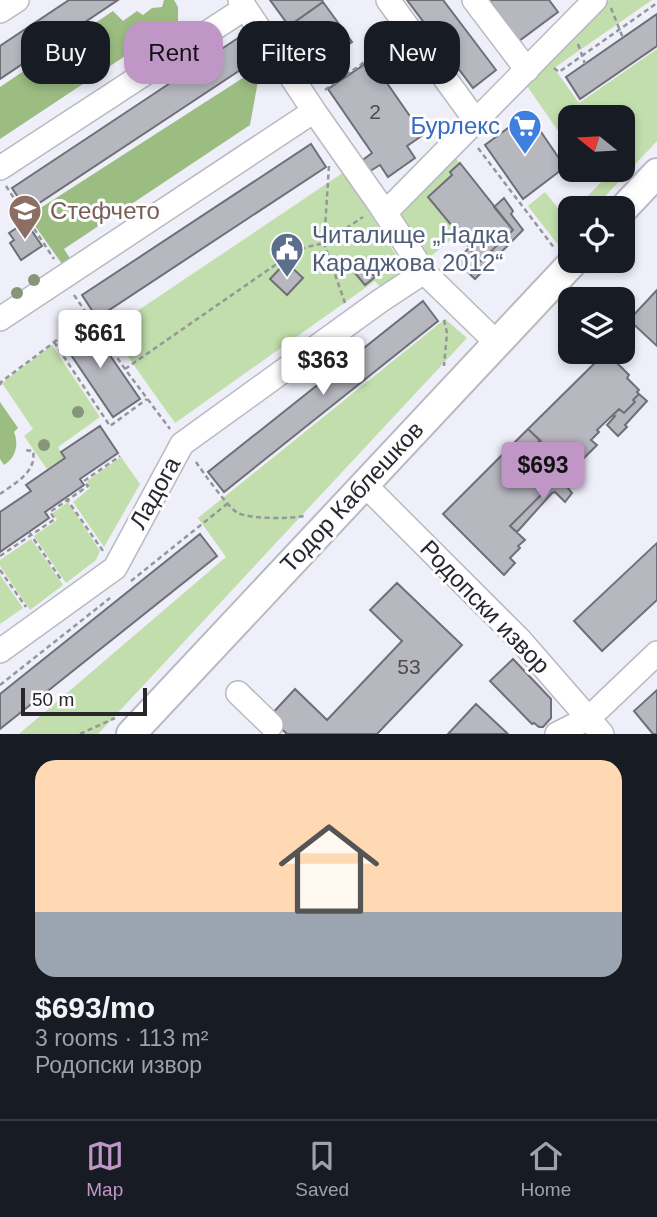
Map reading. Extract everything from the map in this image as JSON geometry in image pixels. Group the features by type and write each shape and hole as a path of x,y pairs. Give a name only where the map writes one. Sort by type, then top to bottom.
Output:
{"main road":[{"path":"635,196 657,173"},
{"name":"Тодор Каблешков","path":"127,725 364,484 497,343 558,267"}],"street":[{"path":"0,11 16,0"},
{"path":"388,0 403,21"},
{"path":"474,0 527,70"},
{"path":"383,209 527,70 603,3"},
{"path":"3,177 242,4 424,272 497,343"},
{"path":"449,84 476,121"},
{"path":"0,319 311,107"},
{"name":"Ладога","path":"0,651 74,598 123,575 187,450 352,321 424,272"},
{"name":"Родопски извор","path":"364,484 521,641 596,726"},
{"path":"557,734 596,726 628,671 657,653"},
{"path":"238,693 271,725"}],"path":[{"path":"553,67 559,72 657,2"},
{"path":"603,3 623,38"},
{"path":"577,42 585,64"},
{"path":"311,107 364,65"},
{"path":"478,148 558,247"},
{"path":"329,166 324,243 352,321"},
{"path":"3,177 65,280 125,369 237,513 248,516 304,516"},
{"path":"125,369 291,254 324,243 383,209"},
{"path":"0,385 89,316"},
{"path":"444,321 447,333 444,375"},
{"path":"54,342 110,426 147,399"},
{"path":"0,494 33,464 33,451 24,450"},
{"path":"0,556 30,533 55,519 50,512 88,486 84,481 120,456"},
{"path":"67,499 123,575 229,503"},
{"path":"30,533 74,598"},
{"path":"0,570 38,624"},
{"path":"0,685 109,599"},
{"path":"80,734 127,725"}],"green space":[{"path":"164,0 174,0 178,7 178,21 124,21 124,57 110,66 110,21 98,21 113,11 123,21 137,11 143,15 152,8 162,7"},
{"path":"609,0 652,0 554,68 579,103 657,49 657,141 635,164 635,105 558,105 558,131 527,86"},
{"path":"21,73 21,84 83,84 0,139 0,87"},
{"path":"237,82 237,84 257,84 250,125 64,249 75,266 67,271 28,216"},
{"path":"455,158 460,163 450,172 452,175 429,197 458,234 430,257 400,216"},
{"path":"344,172 408,274 384,292 375,281 175,423 109,330"},
{"path":"601,182 618,182 605,196 588,196"},
{"path":"545,192 558,208 558,245 528,206"},
{"path":"445,319 467,338 98,734 19,734 226,557 198,518"},
{"path":"52,345 100,417 58,447 64,458 47,469 24,436 33,429 2,383"},
{"path":"0,402 18,428 14,432 15,450 4,465 0,459"},
{"path":"121,457 140,484 104,547 73,502 90,488 87,481"},
{"path":"68,502 100,551 96,560 66,583 34,536 57,520 53,513"},
{"path":"31,539 63,585 30,610 0,566 0,560"},
{"path":"0,575 23,608 0,624"}],"building":[{"path":"69,0 118,0 87,21 38,21"},
{"path":"270,0 322,0 323,2 296,21 285,21"},
{"path":"407,0 443,0 459,21 423,21"},
{"path":"489,0 549,0 558,12 519,41"},
{"path":"323,2 337,21 296,21"},
{"path":"657,14 657,46 580,99 566,77"},
{"path":"460,22 496,70 473,88 460,71"},
{"path":"21,32 21,65 0,79 0,46"},
{"path":"237,39 237,72 223,81 223,48"},
{"path":"364,65 364,84 388,84 423,135 407,146 415,158 388,177 380,165 367,173 360,162 372,153 328,89 335,84 350,84 350,74"},
{"path":"169,84 219,84 27,211 12,188"},
{"name":"Бурлекс","path":"528,113 558,157 558,172 523,199 485,145"},
{"path":"311,144 326,167 97,318 82,295"},
{"path":"460,163 513,230 481,261 428,197 452,175 450,172"},
{"path":"504,198 513,211 511,214 523,230 475,279 456,261 469,248 481,261 513,230 494,207"},
{"path":"26,222 42,246 21,260 10,243 14,240 9,233"},
{"path":"369,261 375,267 370,271 375,277 365,285 355,273"},
{"name":"Читалище „Надка Караджова 2012“","path":"286,262 303,278 287,295 270,279"},
{"path":"657,290 657,346 635,326 635,314"},
{"path":"423,301 438,321 224,492 208,472"},
{"path":"87,322 140,399 113,417 61,340"},
{"path":"594,364 618,364 639,390 633,400 635,402 624,413 619,409 597,430 599,432 591,440 597,445 571,471 528,429"},
{"path":"639,394 647,401 618,436 607,425 619,409 624,413"},
{"path":"100,426 118,453 80,479 84,485 45,512 49,518 0,552 0,512 31,491 26,485 65,458 61,452"},
{"path":"528,429 540,440 537,444 542,449 545,445 568,468 510,526 525,540 510,558 515,563 504,575 443,514"},
{"path":"559,477 572,493 565,502 555,492 552,493 517,532 510,526"},
{"path":"200,534 217,556 0,729 0,694"},
{"path":"657,543 657,600 602,651 574,621"},
{"path":"397,583 462,645 377,734 287,734 269,717 295,689 327,720 402,641 370,610"},
{"path":"513,659 551,699 551,718 543,727 532,724 490,681"},
{"path":"657,690 657,734 653,734 634,711"},
{"path":"476,704 508,734 448,734"}],"place":[{"name":"Бурлекс","path":"525,156"},
{"name":"Стефчето","path":"25,241"},
{"name":"Читалище „Надка Караджова 2012“","path":"287,279"}]}
